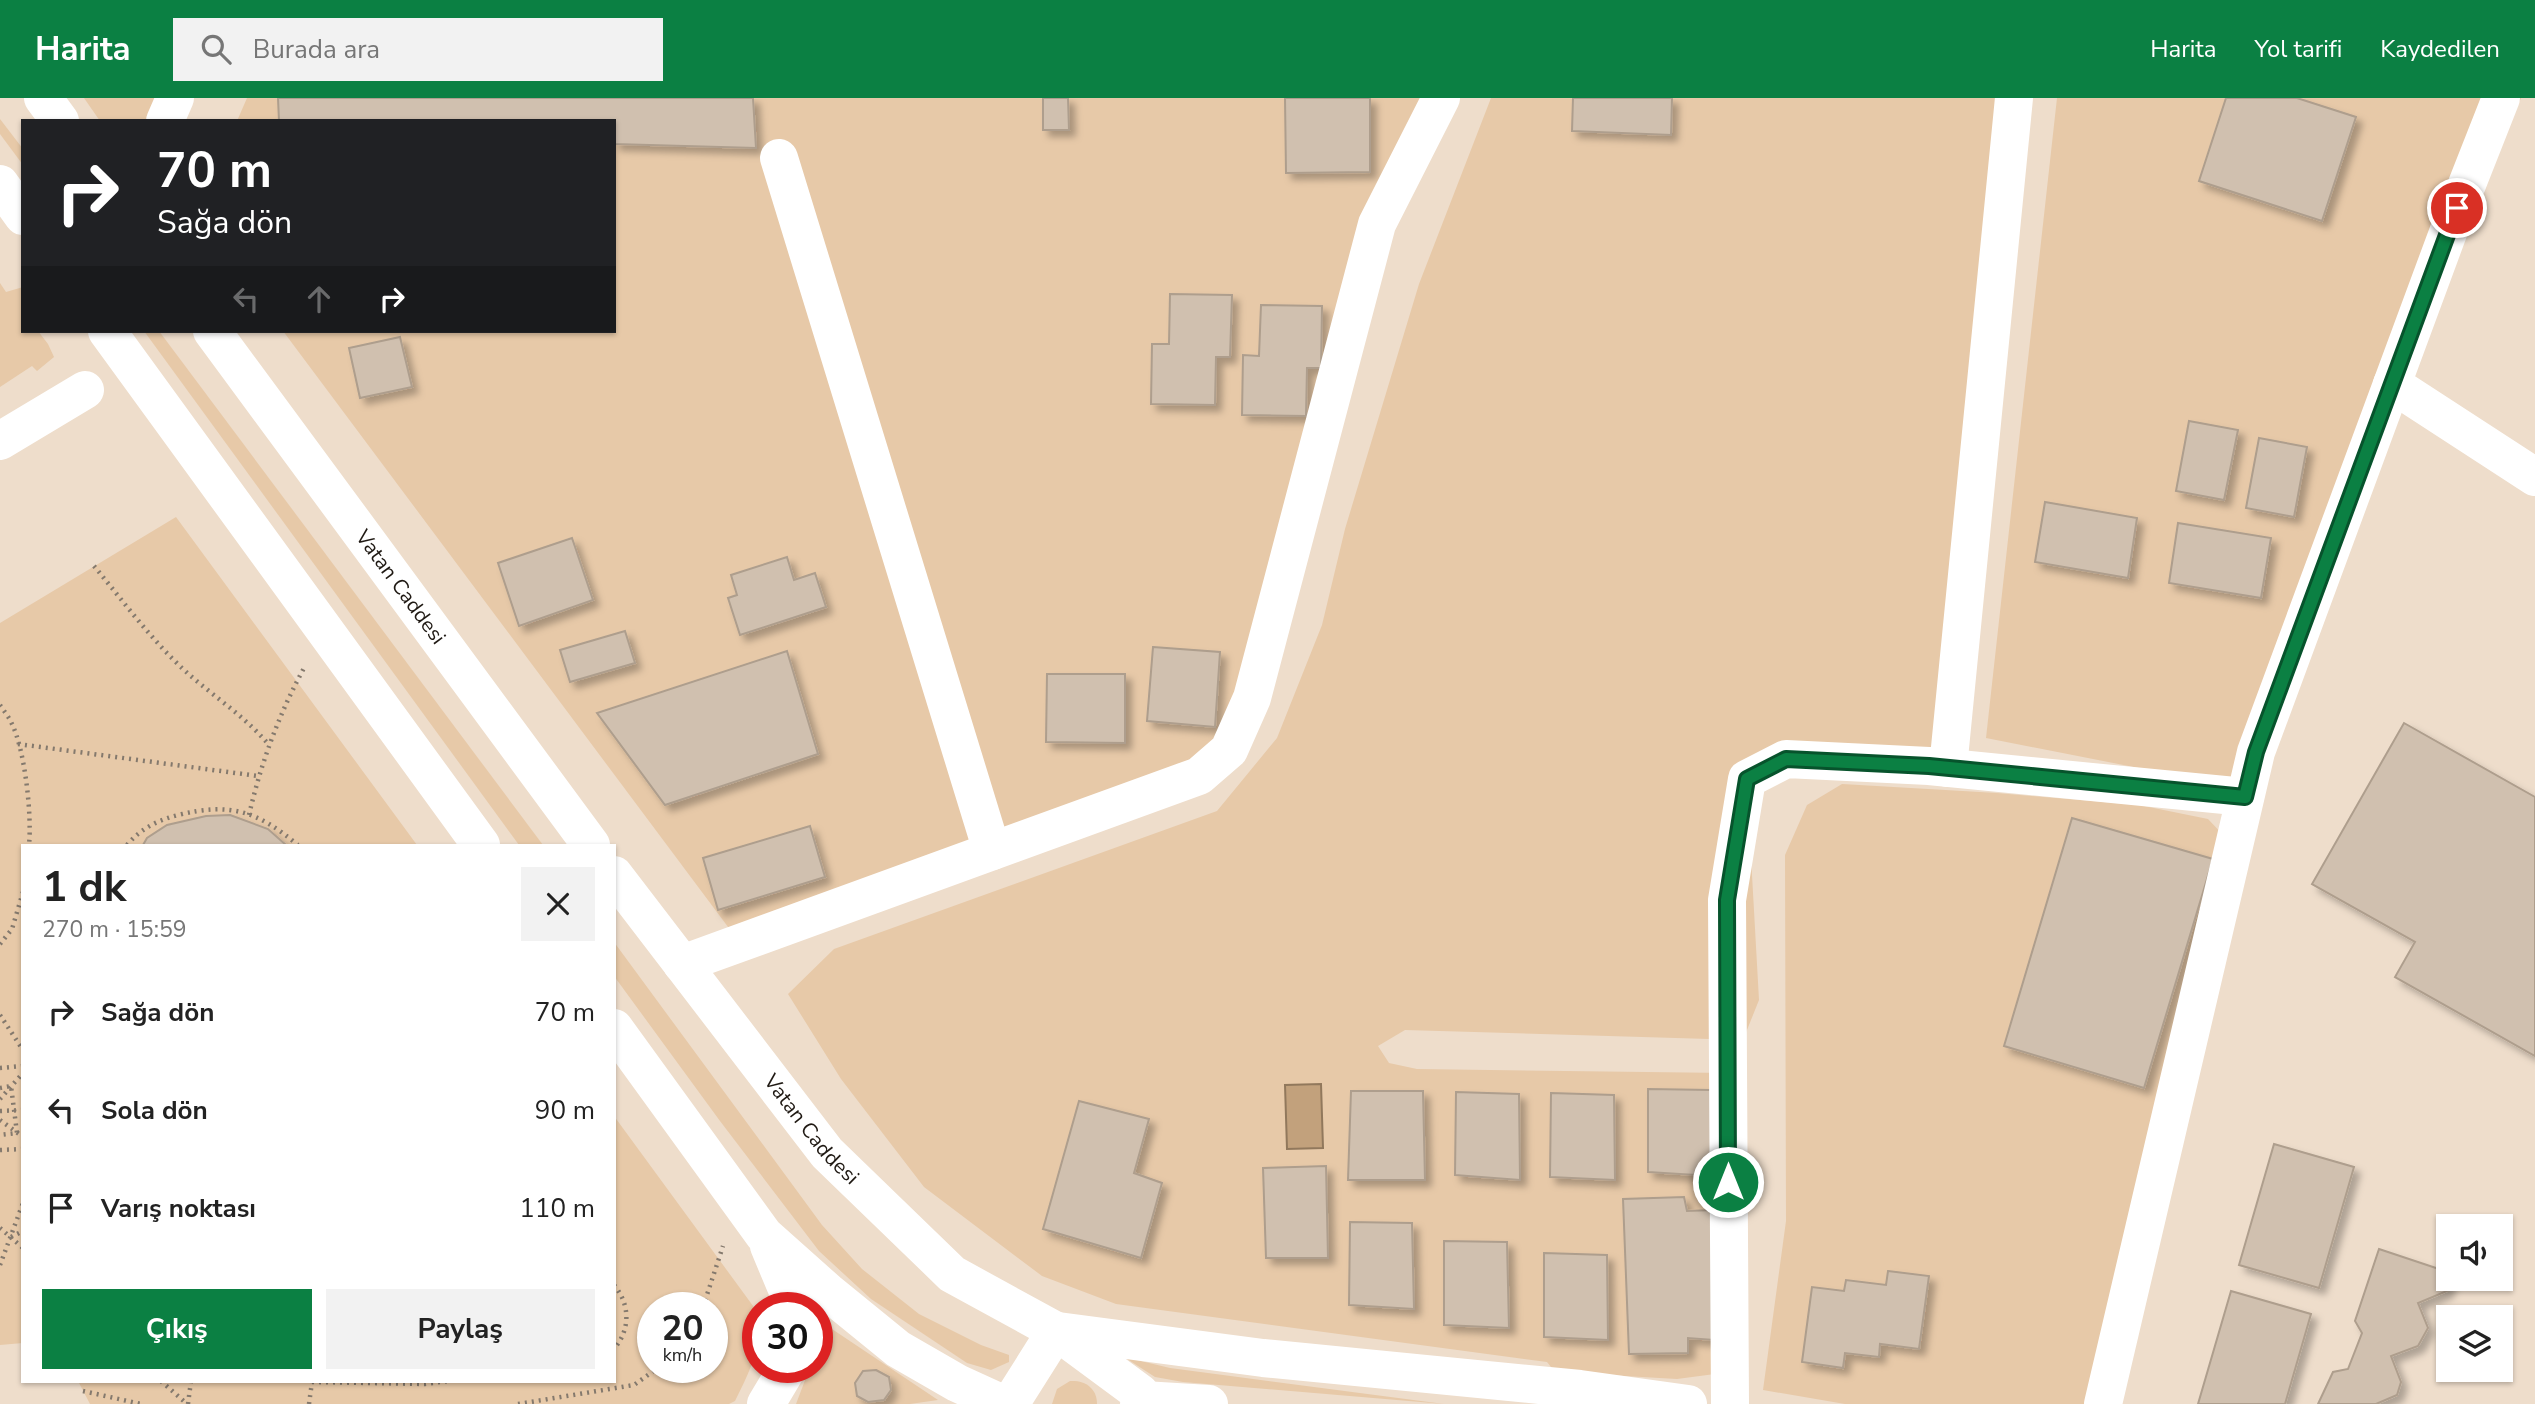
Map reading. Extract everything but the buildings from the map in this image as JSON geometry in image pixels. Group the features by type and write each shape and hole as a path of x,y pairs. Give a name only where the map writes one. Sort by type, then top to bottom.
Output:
{"street":[{"path":"43,98 59,119"},
{"path":"166,119 175,98"},
{"path":"682,964 1199,776 1229,750 1252,698 1377,224 1441,98"},
{"path":"1948,768 2014,98"},
{"path":"2103,1404 2256,752 2501,98"},
{"path":"779,158 992,851"},
{"path":"0,184 21,213"},
{"path":"108,333 480,844"},
{"name":"Vatan Caddesi","path":"213,333 590,844"},
{"path":"2392,384 2535,477"},
{"path":"0,441 85,390"},
{"path":"1730,1404 1727,900 1747,779 1786,759 1948,768 2245,797"},
{"name":"Vatan Caddesi","path":"616,878 827,1153 952,1274 1056,1331"},
{"path":"616,1031 764,1234 828,1292 898,1349 957,1383 1003,1404"},
{"path":"764,1234 788,1292"},
{"path":"1056,1331 1140,1393 1143,1403 1209,1404"},
{"path":"1010,1404 1056,1331"},
{"path":"1056,1331 1264,1358 1580,1389 1688,1404"},
{"path":"766,1404 778,1383"}],"path":[{"path":"94,566 182,668 223,704 253,725 269,745"},
{"path":"249,815 269,745 297,681 325,630"},
{"path":"0,705 12,725 24,767 29,844"},
{"path":"18,744 258,776"},
{"path":"128,844 134,836 160,820 201,809 229,808 276,827 297,844"},
{"path":"0,944 12,929 21,899"},
{"path":"0,1015 21,1047"},
{"path":"0,1068 21,1066"},
{"path":"0,1099 21,1075"},
{"path":"0,1088 11,1086"},
{"path":"11,1086 17,1133"},
{"path":"0,1111 21,1110"},
{"path":"0,1120 21,1136"},
{"path":"0,1135 17,1133"},
{"path":"0,1150 21,1149"},
{"path":"708,1292 735,1194"},
{"path":"0,1265 21,1208"},
{"path":"0,1228 21,1246"},
{"path":"10,1238 21,1232"},
{"path":"616,1287 624,1297 627,1311 626,1327 616,1347"},
{"path":"163,1383 187,1404"},
{"path":"187,1404 191,1383"},
{"path":"309,1404 312,1383"},
{"path":"387,1383 433,1383"},
{"path":"518,1404 637,1383"},
{"path":"83,1391 141,1404"}],"shaded area":[{"path":"84,98 158,98 150,119 99,119"},
{"path":"247,98 1432,98 1229,750 740,943 284,333 616,333 616,119 238,119"},
{"path":"1491,98 2001,98 1937,753 1795,748 1757,789 1751,857 1759,1000 1743,1040 1405,1030 1378,1046 1389,1063 1417,1069 1728,1073 1730,1372 1677,1379 1555,1372 1547,1362 1116,1304 1042,1276 924,1187 841,1079 788,994 834,949 1217,811 1277,738 1322,625 1345,529 1419,284"},
{"path":"2057,98 2521,98 2281,684 2261,792 1986,738"},
{"path":"0,119 21,146 21,162 0,134"},
{"path":"0,283 6,292 21,288 21,333 40,333 54,357 37,371 32,366 0,387"},
{"path":"145,333 160,333 542,844 518,844"},
{"path":"176,517 416,844 21,844 21,1343 0,1345 0,623"},
{"path":"1842,784 2139,805 2208,819 2227,839 2085,1404 1845,1404 1763,1390 1786,1221 1785,855 1807,805"},
{"path":"616,945 822,1225 862,1269 919,1314 981,1345 1009,1355 1009,1362 991,1370 967,1363 871,1299 819,1251 616,979"},
{"path":"1321,1084 1323,1148 1287,1149 1285,1085"},
{"path":"616,1119 743,1292 744,1383 735,1401 729,1404 90,1404 79,1383 616,1383"},
{"path":"833,1330 938,1400 910,1404 796,1404 804,1383 833,1383"},
{"path":"1124,1357 1170,1368 1444,1404 1183,1382 1155,1377"},
{"path":"1070,1381 1089,1386 1095,1394 1097,1404 1052,1404 1057,1389"}],"route":[{"path":"1728,1182 1727,900 1747,779 1786,759 1929,766 2245,797 2256,752 2457,208"}]}
